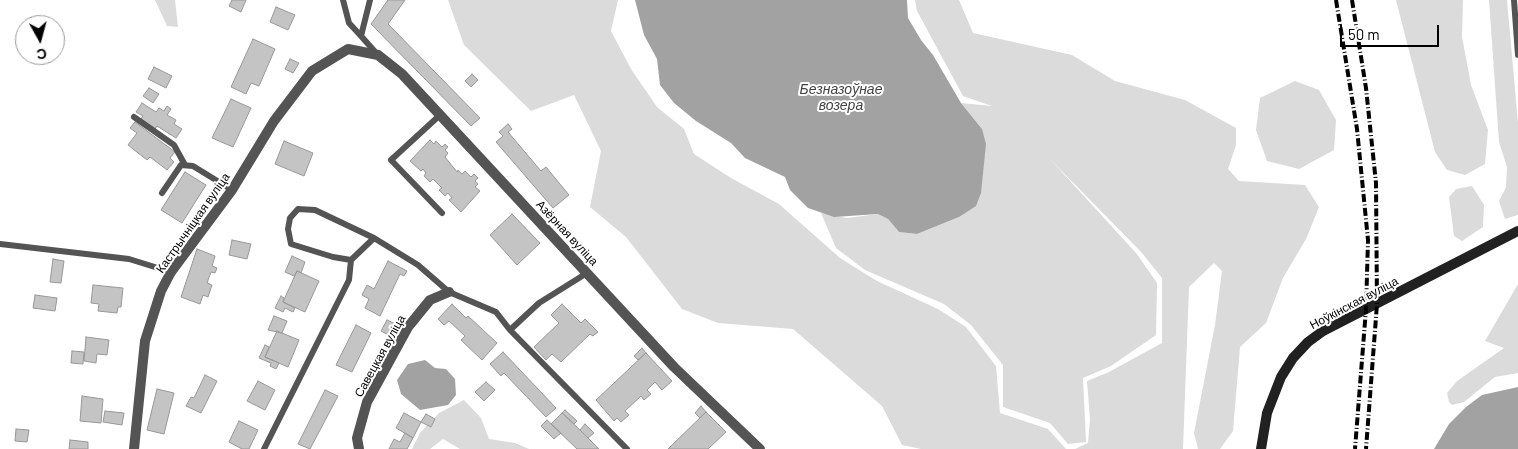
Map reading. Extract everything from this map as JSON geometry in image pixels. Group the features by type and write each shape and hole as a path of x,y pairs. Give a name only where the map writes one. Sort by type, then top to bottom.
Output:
{"main road":[{"name":"Ноўкінская вуліца","path":"1261,449 1267,413 1277,386 1293,358 1308,342 1323,331 1518,231"}],"street":[{"name":"Кастрычніцкая вуліца","path":"134,449 145,341 161,291 171,272 232,190 274,121 312,71 348,49 378,54"},
{"name":"Азёрная вуліца","path":"378,54 402,74 674,367 756,448"},
{"name":"Савецкая вуліца","path":"359,449 357,438 367,402 408,327 430,300 449,292"}],"lane":[{"path":"343,0 349,23 378,54"},
{"path":"362,36 370,0"},
{"path":"1514,0 1518,55"},
{"path":"440,115 391,160 442,213"},
{"path":"134,117 174,145 185,165"},
{"path":"162,193 181,165 193,166 232,190"},
{"path":"351,260 333,257 291,244 288,228 290,218 298,209 315,210 374,238 418,265 449,292 496,312 510,330 627,449"},
{"path":"264,449 349,280 351,260 374,238"},
{"path":"0,244 129,259 171,272"},
{"path":"510,330 539,303 587,273"}],"shaded area":[{"path":"155,0 175,0 178,27 167,26"},
{"path":"448,0 618,0 611,31 631,69 657,107 684,129 694,154 731,178 779,204 840,258 877,281 938,309 966,327 996,366 1000,413 1048,429 1066,449 921,449 902,445 882,406 793,329 718,323 682,309 626,237 590,207 601,151 574,95 531,111 464,45"},
{"path":"915,0 959,0 973,33 1072,55 1115,81 1185,100 1236,128 1236,145 1228,169 1239,181 1305,185 1319,207 1306,239 1283,278 1266,323 1240,347 1233,431 1220,449 1198,449 1194,433 1215,325 1222,271 1214,263 1189,287 1183,449 1075,449 1088,443 1090,419 1087,381 1109,372 1162,343 1162,278 1142,253 1050,159 1137,254 1157,283 1156,335 1111,366 1083,378 1086,442 1068,444 1050,423 1003,407 1003,365 971,325 944,304 865,270 836,248 821,213 847,218 878,214 888,219 899,232 917,234 959,217 982,129 961,103 992,106 963,96 917,11"},
{"path":"1396,0 1463,0 1462,37 1471,85 1488,130 1485,164 1465,175 1447,170 1435,152"},
{"path":"1489,0 1507,0 1518,123 1518,215 1505,219 1499,201 1506,187 1507,167 1499,142"},
{"path":"1295,81 1319,90 1336,120 1334,150 1299,169 1267,161 1256,130 1260,98"},
{"path":"1472,186 1484,205 1483,227 1462,241 1454,236 1449,197 1456,189"},
{"path":"1518,284 1518,373 1495,377 1464,402 1452,405 1449,402 1447,393 1457,381 1504,348 1485,341"},
{"path":"464,400 481,418 489,439 515,443 529,449 460,449 443,439 430,449 412,449 420,433 439,413"}],"water":[{"name":"Безназоўнае возера","path":"635,0 907,0 908,18 921,40 933,55 961,103 982,129 986,144 981,193 976,206 959,217 917,234 899,232 888,219 878,214 834,217 808,208 790,190 785,177 745,158 731,143 696,121 674,103 660,85 657,59 644,35"},
{"path":"425,360 435,368 446,369 455,379 456,395 448,405 420,410 401,394 397,380 408,364"},
{"path":"1518,387 1518,449 1434,449 1449,424 1466,407 1482,395"}],"building":[{"path":"232,0 246,0 241,12 229,6"},
{"path":"388,0 405,0 388,24 480,118 471,126 371,24"},
{"path":"276,7 295,15 288,30 270,22"},
{"path":"253,39 275,49 259,86 251,83 246,94 231,87"},
{"path":"290,59 299,63 293,73 285,69"},
{"path":"154,67 172,76 166,88 148,79"},
{"path":"472,74 478,80 471,87 465,81"},
{"path":"149,88 159,94 153,103 143,96"},
{"path":"231,99 251,108 233,147 212,138"},
{"path":"142,103 156,112 159,108 164,111 167,106 171,109 167,115 176,120 174,124 182,129 176,138 157,126 155,129 141,119 143,116 136,112"},
{"path":"135,122 175,152 170,158 174,162 167,170 150,157 147,160 128,145 137,133 130,128"},
{"path":"508,124 512,129 508,132 541,171 546,167 569,195 553,208 496,142 503,136 499,132"},
{"path":"430,140 434,144 436,141 442,147 445,144 448,147 445,150 448,153 445,157 457,172 458,170 462,174 465,171 471,177 474,174 478,178 475,181 478,184 475,187 480,191 461,212 449,200 452,198 448,193 445,196 439,190 442,188 433,179 430,182 424,176 426,173 423,169 421,171 410,161"},
{"path":"284,141 313,153 304,176 275,164"},
{"path":"185,172 206,185 182,223 161,210"},
{"path":"512,214 540,243 517,265 490,235"},
{"path":"232,240 251,244 247,259 229,255"},
{"path":"197,249 215,256 212,266 217,268 215,273 211,272 207,283 212,285 208,297 203,295 200,304 181,297"},
{"path":"292,256 305,262 301,273 297,271 294,276 285,272"},
{"path":"53,259 64,261 61,283 50,282"},
{"path":"388,261 407,271 404,276 400,274 380,316 365,308 369,299 362,295 367,285 374,289"},
{"path":"297,271 319,281 305,312 283,302"},
{"path":"93,285 123,288 121,307 118,307 117,313 98,311 99,304 91,303"},
{"path":"35,295 57,298 55,311 33,308"},
{"path":"281,296 284,298 283,302 295,308 293,312 285,308 283,312 275,308"},
{"path":"452,304 497,343 482,360 461,340 465,336 449,321 444,325 438,319"},
{"path":"562,304 581,323 585,319 598,332 593,336 590,334 561,362 552,354 546,360 534,347 559,323 551,315"},
{"path":"274,316 287,321 282,333 268,330"},
{"path":"387,320 400,326 394,338 381,331"},
{"path":"356,325 371,333 352,372 336,365"},
{"path":"277,331 299,340 288,367 265,357"},
{"path":"86,337 109,340 107,355 97,354 96,363 84,361"},
{"path":"265,345 269,347 265,357 279,363 276,369 270,366 271,363 259,358"},
{"path":"642,348 646,353 638,360 634,356"},
{"path":"72,351 84,352 83,364 71,363"},
{"path":"503,352 556,408 546,417 504,373 501,376 490,364"},
{"path":"646,353 672,381 662,390 655,382 647,390 651,394 644,400 641,396 625,411 629,415 621,422 617,418 614,421 596,400"},
{"path":"205,375 217,381 201,413 186,406 191,397 194,398"},
{"path":"258,381 275,390 265,410 247,401"},
{"path":"486,382 495,390 484,401 475,392"},
{"path":"157,389 174,393 164,434 147,430"},
{"path":"325,390 338,396 310,449 298,444"},
{"path":"82,396 103,399 101,423 80,421"},
{"path":"701,406 706,412 700,418 695,413"},
{"path":"565,410 577,421 574,424 562,413"},
{"path":"105,411 124,413 122,425 103,422"},
{"path":"706,412 726,432 708,449 668,449"},
{"path":"404,413 421,422 413,438 396,428"},
{"path":"562,413 599,449 577,449 551,424"},
{"path":"426,414 435,419 431,427 421,422"},
{"path":"547,420 561,433 554,439 541,426"},
{"path":"239,421 258,430 249,449 242,449 229,442"},
{"path":"585,424 594,433 588,438 580,430"},
{"path":"16,429 29,430 27,442 15,441"},
{"path":"405,433 413,438 407,449 389,449 394,439 400,442"},
{"path":"70,440 88,442 88,449 69,449"}],"railway":[{"path":"1336,0 1357,129 1368,240 1366,309 1355,449"},
{"path":"1352,0 1366,88 1376,183 1377,304 1366,449"}]}
